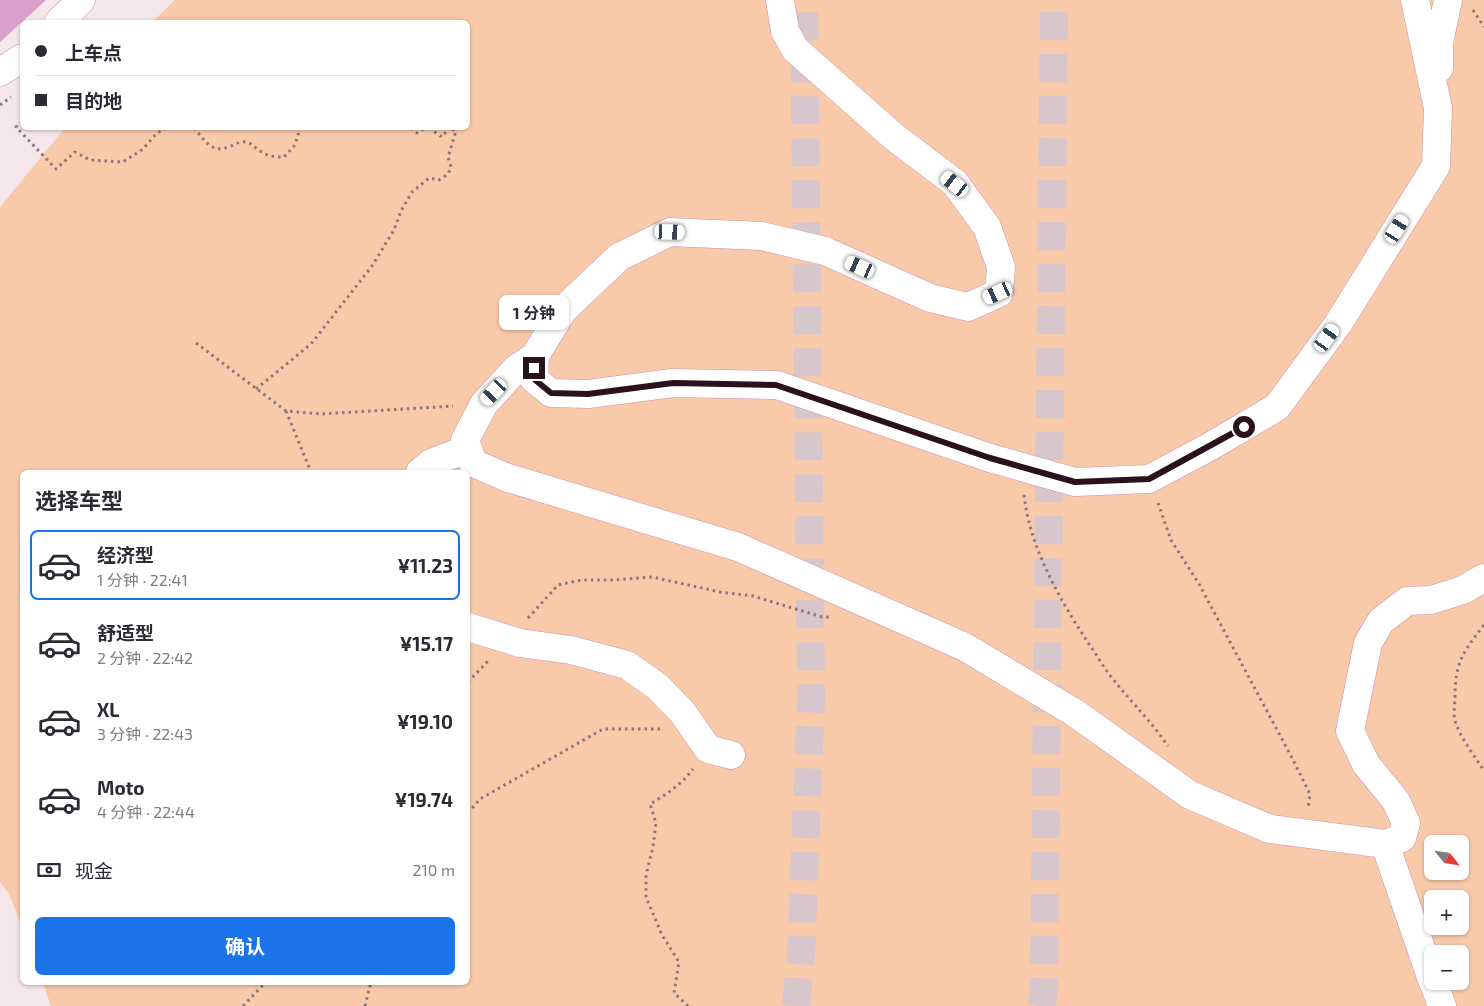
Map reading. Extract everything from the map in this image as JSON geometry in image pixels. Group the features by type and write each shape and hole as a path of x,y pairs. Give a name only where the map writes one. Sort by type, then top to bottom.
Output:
{"street":[{"path":"61,20 81,0"},
{"path":"780,0 785,31 795,49 893,136 955,184 987,227 1001,267 998,293 968,307 930,298 825,251 761,236 670,232 619,257 563,310 535,356 516,369 484,404 465,440 473,463 508,478 738,547 965,647 1075,713 1190,795 1270,829 1385,844 1402,838 1406,823 1396,802 1366,764 1350,732 1368,643 1381,622 1407,600 1431,600 1463,590 1484,578"},
{"path":"1416,0 1438,108"},
{"path":"535,356 534,379 551,393 588,394 673,383 776,385 990,458 1075,482 1149,479 1211,446 1276,407 1338,324 1436,166 1439,43 1458,2"},
{"path":"0,72 20,59"},
{"path":"422,470 431,463 468,449"},
{"path":"470,628 520,643 571,650 627,665 658,687 711,744"},
{"path":"1385,844 1424,954"},
{"path":"1436,990 1442,1006"}],"path":[{"path":"1458,2 1484,27"},
{"path":"20,123 16,127 56,169 75,152 90,160 123,162 143,148 157,133 163,130"},
{"path":"195,130 204,142 214,148 225,149 240,142 248,142 272,157 284,157 296,145 300,130"},
{"path":"432,130 442,137 447,130"},
{"path":"256,389 311,344 372,266 394,230 401,211 412,192 429,178 439,180 448,174 451,168 448,157 456,131 454,130"},
{"path":"196,343 286,411 321,414 484,404"},
{"path":"286,411 310,470"},
{"path":"1021,467 1026,513 1037,546 1066,610 1112,677 1153,724 1171,751 1173,783"},
{"path":"1149,479 1171,540 1199,584 1310,794 1306,833"},
{"path":"470,680 539,607 558,584 581,580 652,577 720,592 753,596 822,617 841,617 847,596"},
{"path":"1484,625 1472,640 1458,664 1455,679 1455,719 1465,741 1484,771"},
{"path":"470,811 480,799 604,729 711,744 683,781 667,794 650,804 656,823 653,847 646,875 646,897 662,935 679,962 674,993 688,1006"},
{"path":"243,1006 263,985"},
{"path":"365,1006 370,985"}],"shaded area":[{"path":"175,0 1484,0 1484,1006 51,1006 44,985 470,985 470,470 20,470 20,922 9,894 0,882 0,207 63,130 470,130 470,20 154,20"}],"building":[{"path":"0,0 46,0 24,20 20,20 20,24 0,42"}],"tunnel":[{"path":"796,1006 801,955 811,696 804,0"},
{"path":"1042,1006 1044,986 1054,0"}],"route":[{"path":"534,368 534,379 551,393 588,394 673,383 776,385 990,458 1075,482 1149,479 1244,427"}]}
